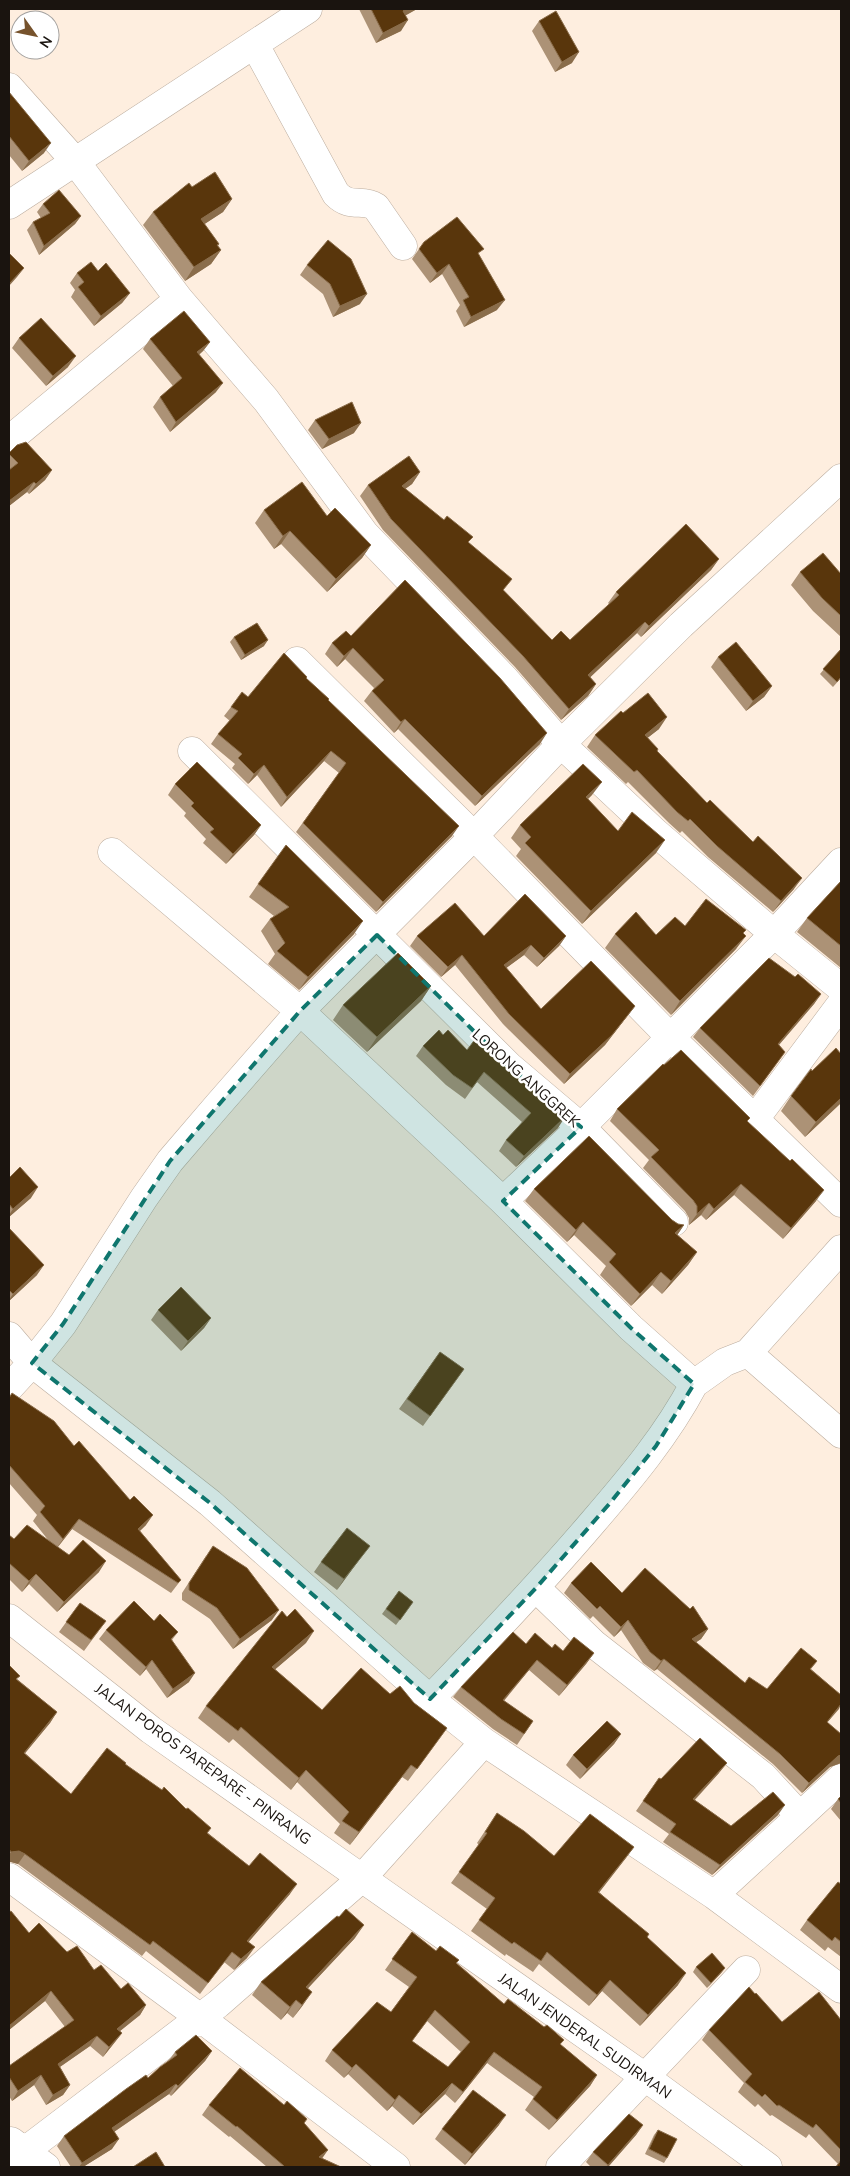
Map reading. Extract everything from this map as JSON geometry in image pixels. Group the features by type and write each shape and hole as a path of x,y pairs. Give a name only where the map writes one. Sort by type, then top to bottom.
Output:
{"main road":[{"path":"13,195 75,161 308,9"},
{"path":"255,45 336,194 349,203 371,204 376,207 403,246"},
{"path":"9,87 75,161 179,299 266,400 365,534 504,678 561,744 656,833 774,934 841,988"},
{"path":"9,440 179,299"},
{"path":"9,1388 63,1324 170,1161 300,1011 377,935 680,624 841,478"},
{"path":"297,661 474,836 669,1036 841,1203"},
{"name":"LORONG ANGGREK","path":"192,751 509,1066 581,1127 674,1222"},
{"path":"112,852 300,1011 503,1201 631,1328 694,1384"},
{"path":"503,1201 581,1127 669,1036 774,934 841,862"},
{"path":"755,1119 841,1004"},
{"path":"430,1699 536,1588 656,1446 679,1412 694,1384 725,1362 748,1353 841,1249"},
{"path":"9,1336 32,1363 210,1503 430,1699 484,1742 714,1895 841,1989"},
{"path":"748,1353 841,1434"},
{"path":"536,1588 594,1644 763,1776 800,1816"},
{"name":"JALAN POROS PAREPARE - PINRANG","path":"9,1618 152,1730 401,1906"},
{"path":"22,2155 218,2004 362,1878 484,1742"},
{"path":"714,1895 841,1778"},
{"path":"9,1877 200,2017 396,2167"},
{"name":"JALAN JENDERAL SUDIRMAN","path":"401,1906 645,2077 768,2167"},
{"path":"560,2167 746,1970"}],"highlighted area":[{"path":"377,935 509,1066 581,1127 503,1201 631,1328 694,1384 656,1446 610,1503 536,1588 430,1699 210,1503 32,1363 63,1324 170,1161 300,1011"}],"building":[{"path":"371,9 406,9 403,11 408,20 383,33"},
{"path":"556,11 579,52 562,62 539,21"},
{"path":"9,92 51,143 29,161 9,136"},
{"path":"215,172 232,199 201,219 219,244 217,245 221,250 194,267 153,212 189,183 192,187"},
{"path":"59,190 81,216 44,246 33,222 50,213 43,204"},
{"path":"457,217 484,249 478,253 505,300 471,317 463,300 469,297 449,264 437,273 419,249 424,242"},
{"path":"328,240 351,259 367,294 340,306 330,284 307,265"},
{"path":"9,253 24,268 9,284"},
{"path":"91,262 98,271 106,263 130,293 101,316 78,287 84,282 77,273"},
{"path":"184,311 210,342 197,352 223,383 176,422 160,397 182,378 150,339"},
{"path":"41,318 76,356 53,376 19,338"},
{"path":"352,402 361,423 329,439 315,420"},
{"path":"26,442 52,470 36,484 34,482 9,501 9,470 18,463 9,453 17,445"},
{"path":"409,456 420,472 402,486 444,520 447,516 473,537 468,542 512,579 503,590 552,640 561,631 570,640 619,595 616,592 686,524 719,559 649,626 645,622 588,675 596,684 569,709 523,656 391,519 368,485"},
{"path":"302,482 327,516 335,508 371,545 336,579 290,531 283,536 264,510"},
{"path":"823,553 841,574 841,616 822,598 800,572"},
{"path":"405,580 500,678 547,733 482,796 405,719 401,722 372,691 384,680 353,648 344,656 332,643 346,631 351,636"},
{"path":"257,623 268,640 245,655 234,637"},
{"path":"736,642 772,686 753,701 718,657"},
{"path":"841,649 841,677 837,682 823,669"},
{"path":"284,653 328,700 459,826 383,902 303,823 346,763 331,751 287,797 264,765 254,774 238,758 242,754 218,734 238,711 231,707 242,692 248,697"},
{"path":"648,693 667,717 645,735 658,749 657,751 707,803 710,800 753,842 758,836 802,878 781,901 717,846 690,819 688,821 677,812 637,770 634,772 595,735 621,711 623,713"},
{"path":"197,762 261,825 233,854 210,832 214,829 191,806 194,803 175,784"},
{"path":"583,764 602,782 586,797 618,831 632,812 665,840 591,911 525,843 531,837 520,825"},
{"path":"286,845 363,921 308,977 277,951 285,943 270,919 289,907 258,884"},
{"path":"841,881 841,946 807,918"},
{"path":"525,894 566,936 544,958 531,945 504,965 541,1009 591,961 635,1006 612,1035 570,1074 509,1014 462,955 448,967 417,936 455,903 484,936"},
{"path":"706,899 746,930 743,933 746,936 680,1001 615,934 636,912 656,935 675,917 685,926"},
{"path":"398,953 431,986 377,1037 343,1005"},
{"path":"769,958 795,977 798,974 821,994 778,1044 785,1052 760,1086 700,1028"},
{"path":"439,1030 443,1035 448,1030 467,1050 476,1038 506,1068 565,1117 524,1156 506,1140 531,1113 484,1072 472,1088 453,1075 423,1046"},
{"path":"836,1048 841,1054 841,1098 816,1122 791,1096 811,1069 812,1071"},
{"path":"681,1050 750,1118 747,1121 790,1161 792,1159 824,1190 791,1228 741,1184 714,1209 709,1203 697,1214 697,1206 693,1200 651,1157 659,1150 617,1109 663,1064"},
{"path":"589,1136 672,1220 684,1225 675,1233 697,1252 671,1281 661,1272 640,1294 609,1262 616,1254 583,1222 576,1230 534,1189"},
{"path":"20,1167 38,1187 13,1209 9,1204 9,1178"},
{"path":"9,1228 44,1265 13,1294 9,1290"},
{"path":"181,1287 211,1318 188,1341 158,1310"},
{"path":"440,1352 464,1369 430,1416 407,1399"},
{"path":"12,1393 54,1421 74,1446 79,1441 130,1500 134,1496 153,1515 138,1529 181,1580 178,1583 79,1519 63,1539 40,1512 45,1506 9,1465 9,1398"},
{"path":"27,1525 69,1555 83,1540 106,1561 64,1602 36,1574 29,1581 9,1563 9,1535 14,1539"},
{"path":"347,1528 370,1546 344,1579 321,1562"},
{"path":"213,1546 247,1568 279,1610 240,1639 217,1608 189,1590 189,1583"},
{"path":"591,1562 622,1593 645,1568 690,1609 693,1606 708,1629 692,1639 745,1683 749,1677 767,1689 801,1648 817,1661 810,1669 841,1695 841,1704 827,1722 841,1734 841,1755 809,1783 780,1754 664,1659 661,1661 650,1652 628,1620 621,1627 600,1606 597,1609 571,1583"},
{"path":"399,1591 413,1602 400,1620 386,1609"},
{"path":"134,1601 154,1621 160,1614 178,1632 171,1639 195,1673 173,1689 152,1660 146,1667 106,1630"},
{"path":"80,1603 106,1621 91,1640 66,1622"},
{"path":"295,1609 314,1631 272,1667 322,1710 361,1668 390,1694 400,1686 414,1703 447,1728 417,1769 411,1765 359,1832 342,1821 349,1812 306,1770 299,1778 241,1727 238,1731 206,1706 282,1611 287,1617"},
{"path":"513,1632 526,1644 535,1633 552,1648 555,1644 563,1651 574,1637 594,1653 567,1685 537,1660 503,1700 533,1721 524,1734 501,1719 461,1687"},
{"path":"9,1665 20,1676 16,1679 57,1712 24,1753 71,1794 107,1748 125,1764 162,1790 164,1787 186,1809 188,1808 211,1828 207,1833 249,1866 260,1853 297,1884 247,1941 255,1947 241,1959 232,1952 208,1983 153,1941 150,1945 25,1854 19,1851 11,1852 9,1849"},
{"path":"607,1721 621,1734 587,1769 573,1755"},
{"path":"700,1738 727,1763 693,1799 731,1826 773,1792 785,1805 720,1865 670,1832 676,1824 643,1801 659,1778 661,1779"},
{"path":"497,1813 524,1831 554,1856 590,1814 634,1847 598,1892 649,1934 647,1937 686,1973 648,2015 610,1980 597,1995 547,1952 541,1961 514,1942 512,1944 479,1920 495,1898 459,1872 487,1833 485,1832"},
{"path":"838,1882 841,1884 841,1942 835,1937 832,1941 807,1920"},
{"path":"346,1909 364,1925 306,1987 312,1992 302,2005 296,2000 290,2007 261,1982 337,1916 339,1917"},
{"path":"11,1911 29,1933 39,1923 67,1952 77,1946 94,1970 101,1965 121,1989 128,1983 146,2005 117,2029 122,2033 109,2047 97,2036 58,2064 70,2085 53,2095 41,2075 18,2091 9,2077 9,2066 74,2020 51,1991 9,2026 9,1912"},
{"path":"412,1932 436,1951 440,1946 459,1960 456,1963 504,2004 508,1999 544,2027 547,2025 564,2040 560,2044 597,2075 557,2120 533,2099 542,2087 494,2052 463,2092 452,2083 421,2114 399,2095 395,2100 356,2064 352,2068 332,2050 377,2002 391,2012 417,1977 392,1959","holes":["435,2010 470,2042 448,2067 412,2041"]},
{"path":"712,1953 725,1968 711,1983 696,1967"},
{"path":"749,1987 782,2022 819,1992 841,2020 841,2150 816,2124 813,2128 779,2105 777,2106 765,2094 762,2097 745,2082 752,2074 709,2030"},
{"path":"196,2035 212,2051 178,2086 176,2084 112,2128 119,2139 82,2163 64,2136 146,2075 148,2078 177,2055 175,2052"},
{"path":"240,2068 284,2105 287,2101 307,2119 304,2123 328,2150 319,2157 341,2167 283,2167 237,2126 209,2105"},
{"path":"473,2090 506,2115 472,2154 442,2129"},
{"path":"629,2114 643,2125 608,2165 593,2152"},
{"path":"658,2130 677,2139 667,2158 649,2149"},
{"path":"156,2152 165,2167 133,2167"},
{"path":"841,2160 841,2167 836,2167"}]}
